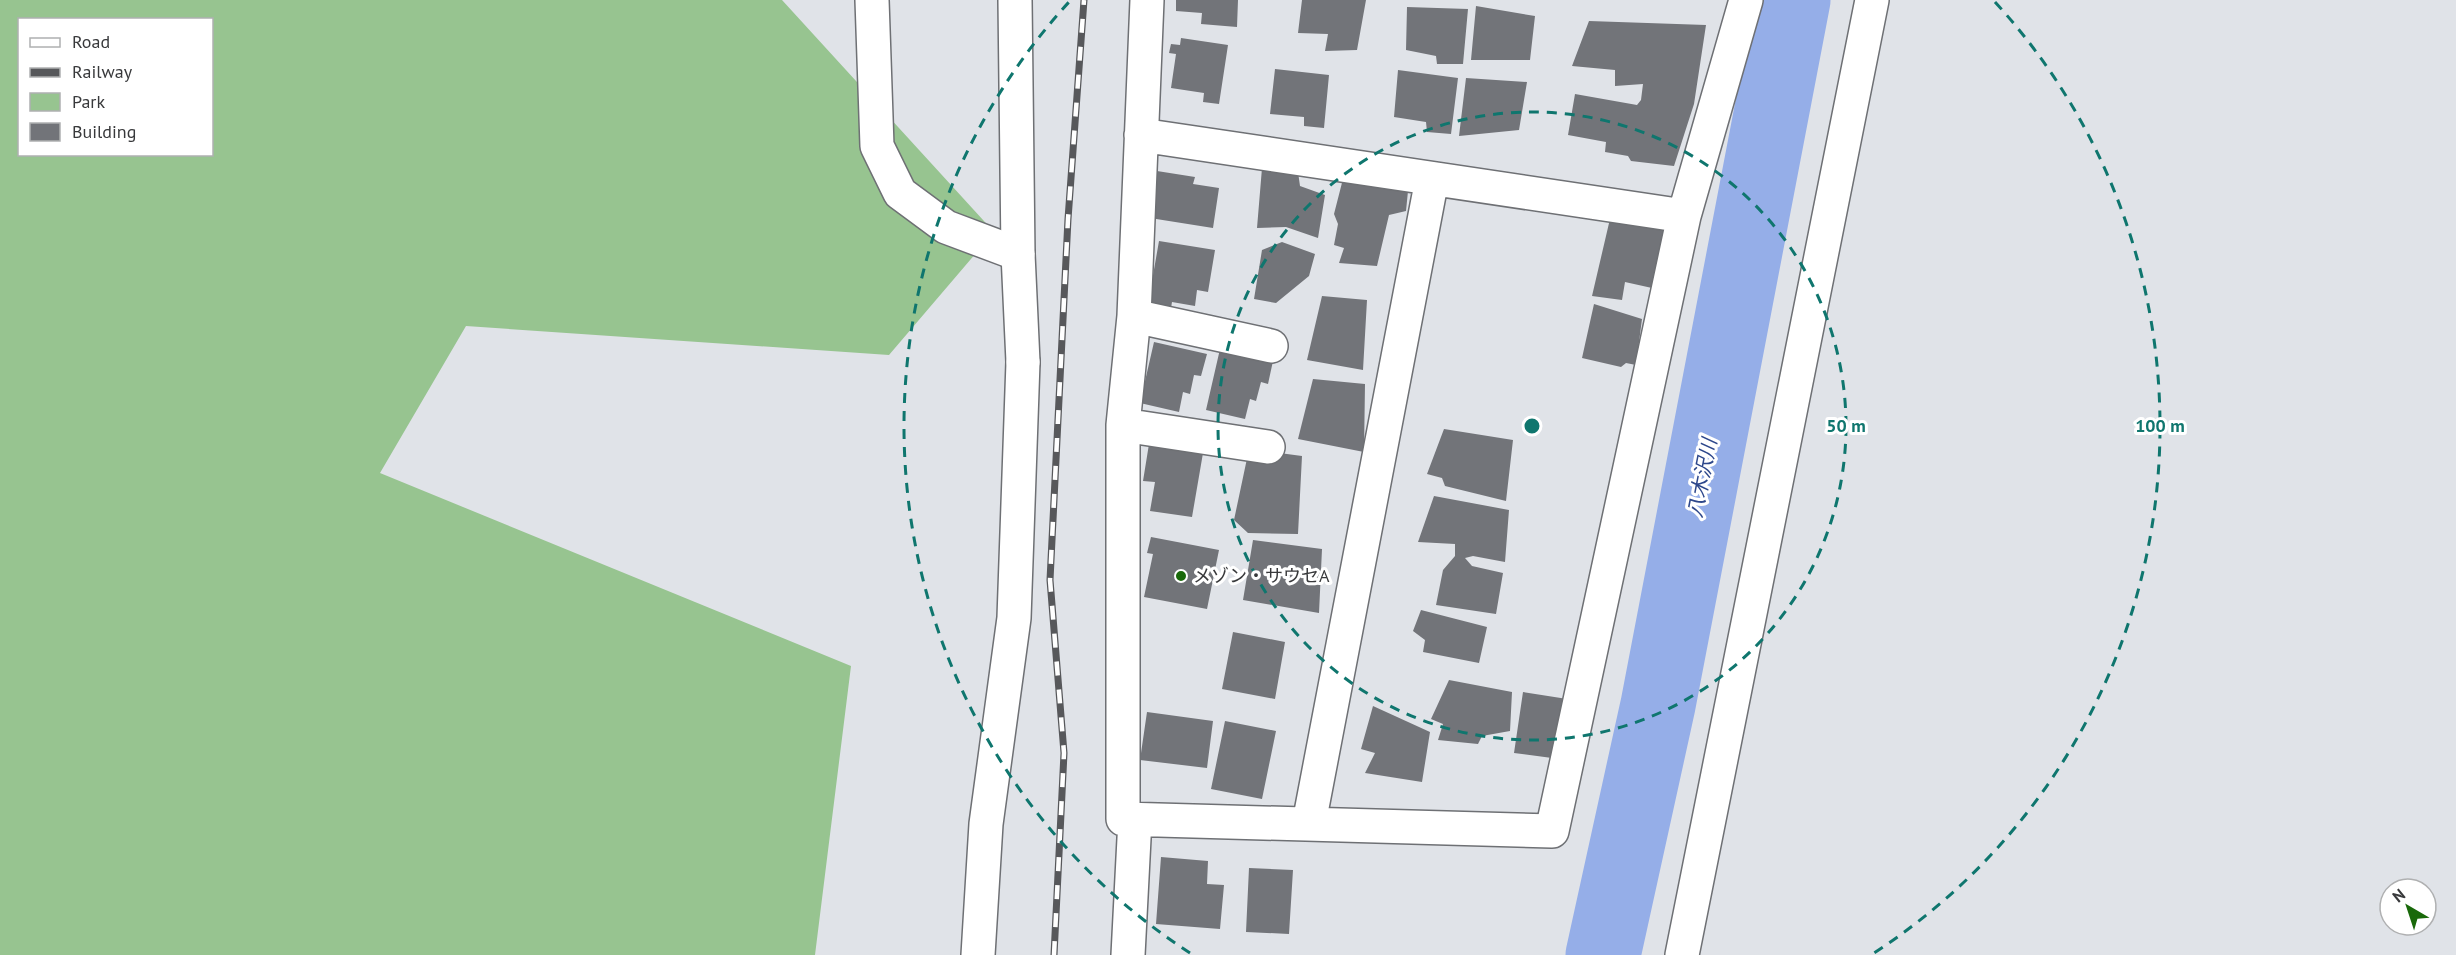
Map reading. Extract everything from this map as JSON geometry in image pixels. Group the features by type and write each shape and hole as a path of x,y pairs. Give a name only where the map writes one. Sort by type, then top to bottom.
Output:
{"street":[{"path":"872,0 877,146 900,193 946,227 1018,254"},
{"path":"978,955 986,824 1014,618 1023,362 1018,254 1015,0"},
{"path":"1147,0 1134,316 1123,425 1123,819 1552,831 1684,216 1746,0"},
{"path":"1682,955 1872,0"},
{"path":"1141,135 1684,216"},
{"path":"1309,823 1432,179"},
{"path":"1134,316 1271,346"},
{"path":"1123,425 1268,447"},
{"path":"1128,955 1135,819"}],"green space":[{"path":"0,0 782,0 994,232 889,355 466,326 380,473 851,666 815,955 0,955"}],"building":[{"path":"1176,0 1238,0 1237,27 1201,24 1202,13 1176,11"},
{"path":"1302,0 1366,0 1357,50 1325,51 1328,34 1298,33"},
{"path":"1476,6 1535,16 1530,60 1471,60"},
{"path":"1407,7 1468,9 1463,64 1437,64 1436,56 1406,50"},
{"path":"1589,21 1706,25 1694,104 1674,166 1631,161 1628,156 1605,152 1606,142 1568,135 1575,94 1637,105 1641,100 1643,84 1615,86 1615,70 1572,66"},
{"path":"1181,38 1228,45 1219,104 1203,102 1204,93 1171,88 1176,54 1169,53 1171,44 1180,45"},
{"path":"1275,69 1329,75 1324,128 1304,126 1304,117 1270,114"},
{"path":"1398,70 1458,78 1451,134 1427,132 1426,122 1394,117"},
{"path":"1466,78 1527,82 1519,130 1459,136"},
{"path":"1262,168 1298,172 1300,186 1325,195 1318,238 1286,227 1257,228"},
{"path":"1157,171 1195,177 1193,184 1219,188 1213,228 1150,218"},
{"path":"1345,171 1409,181 1406,211 1389,215 1377,266 1339,263 1344,248 1334,245 1338,224 1334,214"},
{"path":"1613,206 1667,214 1652,288 1625,282 1622,300 1592,296"},
{"path":"1159,241 1215,250 1208,292 1197,290 1195,306 1172,302 1171,308 1148,304"},
{"path":"1282,242 1315,254 1309,276 1276,303 1254,299 1262,250"},
{"path":"1322,296 1367,300 1363,370 1307,360"},
{"path":"1594,304 1642,319 1636,365 1626,363 1621,367 1582,358"},
{"path":"1154,342 1207,354 1201,376 1194,375 1190,394 1183,392 1179,412 1140,403"},
{"path":"1220,349 1273,361 1268,384 1261,382 1256,401 1250,399 1245,419 1206,410"},
{"path":"1313,379 1365,384 1364,452 1298,439"},
{"path":"1444,429 1513,440 1506,501 1445,486 1442,478 1427,474"},
{"path":"1149,444 1203,453 1192,517 1150,511 1155,482 1143,481"},
{"path":"1249,449 1302,456 1298,534 1248,533 1234,520"},
{"path":"1434,496 1509,510 1505,562 1473,556 1465,558 1472,566 1503,573 1496,614 1436,605 1443,570 1455,556 1455,544 1418,542"},
{"name":"メゾン・サウセA","path":"1151,537 1219,550 1207,609 1144,597 1153,554 1147,553"},
{"path":"1253,540 1322,549 1319,613 1243,600"},
{"path":"1421,610 1487,627 1479,663 1423,652 1425,640 1413,631"},
{"path":"1233,632 1285,642 1275,699 1222,689"},
{"path":"1449,680 1512,692 1510,731 1482,736 1478,744 1438,740 1443,724 1431,719"},
{"path":"1523,692 1580,701 1567,760 1514,753"},
{"path":"1373,706 1430,732 1422,782 1365,773 1375,753 1361,749"},
{"path":"1147,712 1213,721 1207,768 1140,760"},
{"path":"1225,721 1276,731 1262,799 1211,789"},
{"path":"1161,857 1208,861 1207,884 1224,885 1220,929 1156,924"},
{"path":"1249,868 1293,870 1289,934 1246,932"}],"waterway":[{"name":"八木沢川","path":"1603,955 1658,705 1793,0"}],"railway":[{"path":"1054,955 1064,753 1050,580 1068,219 1084,0"}],"place":[{"name":"メゾン・サウセA","path":"1181,576"}]}
